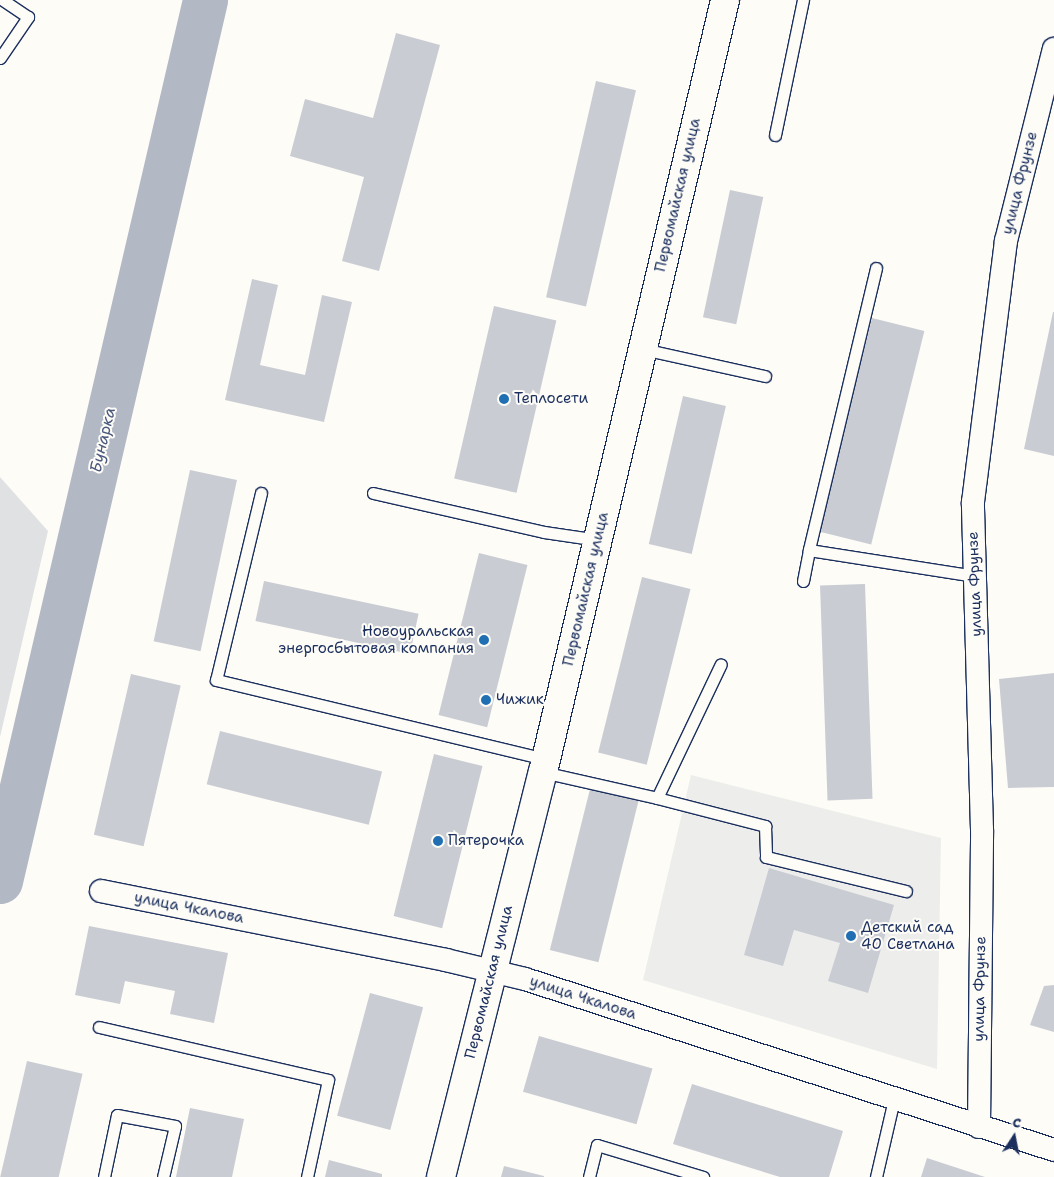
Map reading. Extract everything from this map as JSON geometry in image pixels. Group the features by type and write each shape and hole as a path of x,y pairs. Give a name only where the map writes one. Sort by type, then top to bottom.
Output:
{"main road":[{"name":"Первомайская улица","path":"441,1177 491,970 545,766 641,349 725,0"}],"street":[{"name":"улица Фрунзе","path":"979,1127 982,830 973,502 1006,241 1054,49"},
{"name":"улица Чкалова","path":"101,891 491,970 1054,1150"}],"lane":[{"path":"0,58 28,17 3,0"},
{"path":"775,135 803,0"},
{"path":"802,581 876,268"},
{"path":"641,349 765,376"},
{"path":"261,493 216,680 765,826 766,857 906,891"},
{"path":"373,493 544,532 598,540"},
{"path":"809,550 975,576"},
{"path":"657,798 721,664"},
{"path":"99,1027 328,1080 306,1177"},
{"path":"876,1177 894,1099"},
{"path":"104,1177 118,1115 175,1126 163,1177"},
{"path":"589,1177 597,1146 703,1177"}],"shaded area":[{"path":"0,477 48,531 0,737"},
{"path":"691,775 941,838 937,1069 643,980"}],"building":[{"path":"396,33 440,45 379,271 342,261 364,177 290,156 305,99 373,118"},
{"path":"596,81 636,90 586,307 546,297"},
{"path":"730,190 763,197 736,324 703,317"},
{"path":"252,279 278,285 260,365 305,375 322,295 352,302 324,422 225,400"},
{"name":"Теплосети","path":"494,306 556,320 517,493 454,478"},
{"path":"1054,312 1054,456 1024,449"},
{"path":"872,318 924,331 871,545 819,531"},
{"path":"683,396 726,406 692,554 649,544"},
{"path":"190,470 237,480 201,651 154,641"},
{"name":"Новоуральская энергосбытовая компания","path":"479,553 528,565 487,727 439,715"},
{"path":"642,577 691,589 647,765 598,753"},
{"path":"264,581 419,614 410,654 255,621"},
{"path":"865,584 873,799 828,800 820,586"},
{"path":"1054,673 1054,787 1008,788 999,679"},
{"path":"131,674 181,685 144,846 94,835"},
{"path":"220,731 382,771 369,825 207,784"},
{"name":"Пятерочка","path":"434,754 483,766 442,928 394,916"},
{"path":"590,789 639,801 598,962 550,950"},
{"name":"Детский сад 40 Светлана","path":"769,868 894,905 868,993 828,981 840,943 794,930 783,966 744,955"},
{"path":"89,926 228,953 214,1023 170,1014 175,991 125,981 120,1004 75,995"},
{"path":"1054,985 1054,1032 1030,1025 1044,986"},
{"path":"370,993 423,1007 390,1130 337,1116"},
{"path":"539,1036 652,1069 636,1124 523,1092"},
{"path":"27,1061 83,1074 59,1177 0,1177"},
{"path":"692,1084 843,1131 829,1177 780,1177 673,1144"},
{"path":"190,1108 244,1119 232,1177 176,1177"},
{"path":"927,1158 985,1177 921,1177"},
{"path":"329,1160 382,1174 382,1177 325,1177"},
{"path":"504,1166 544,1176 544,1177 501,1177"}],"waterway":[{"name":"Бунарка","path":"0,881 205,0"}],"place":[{"name":"Теплосети","path":"504,399"},
{"name":"Новоуральская энергосбытовая компания","path":"484,640"},
{"name":"Чижик","path":"486,700"},
{"name":"Пятерочка","path":"438,841"},
{"name":"Детский сад 40 Светлана","path":"851,936"}]}
